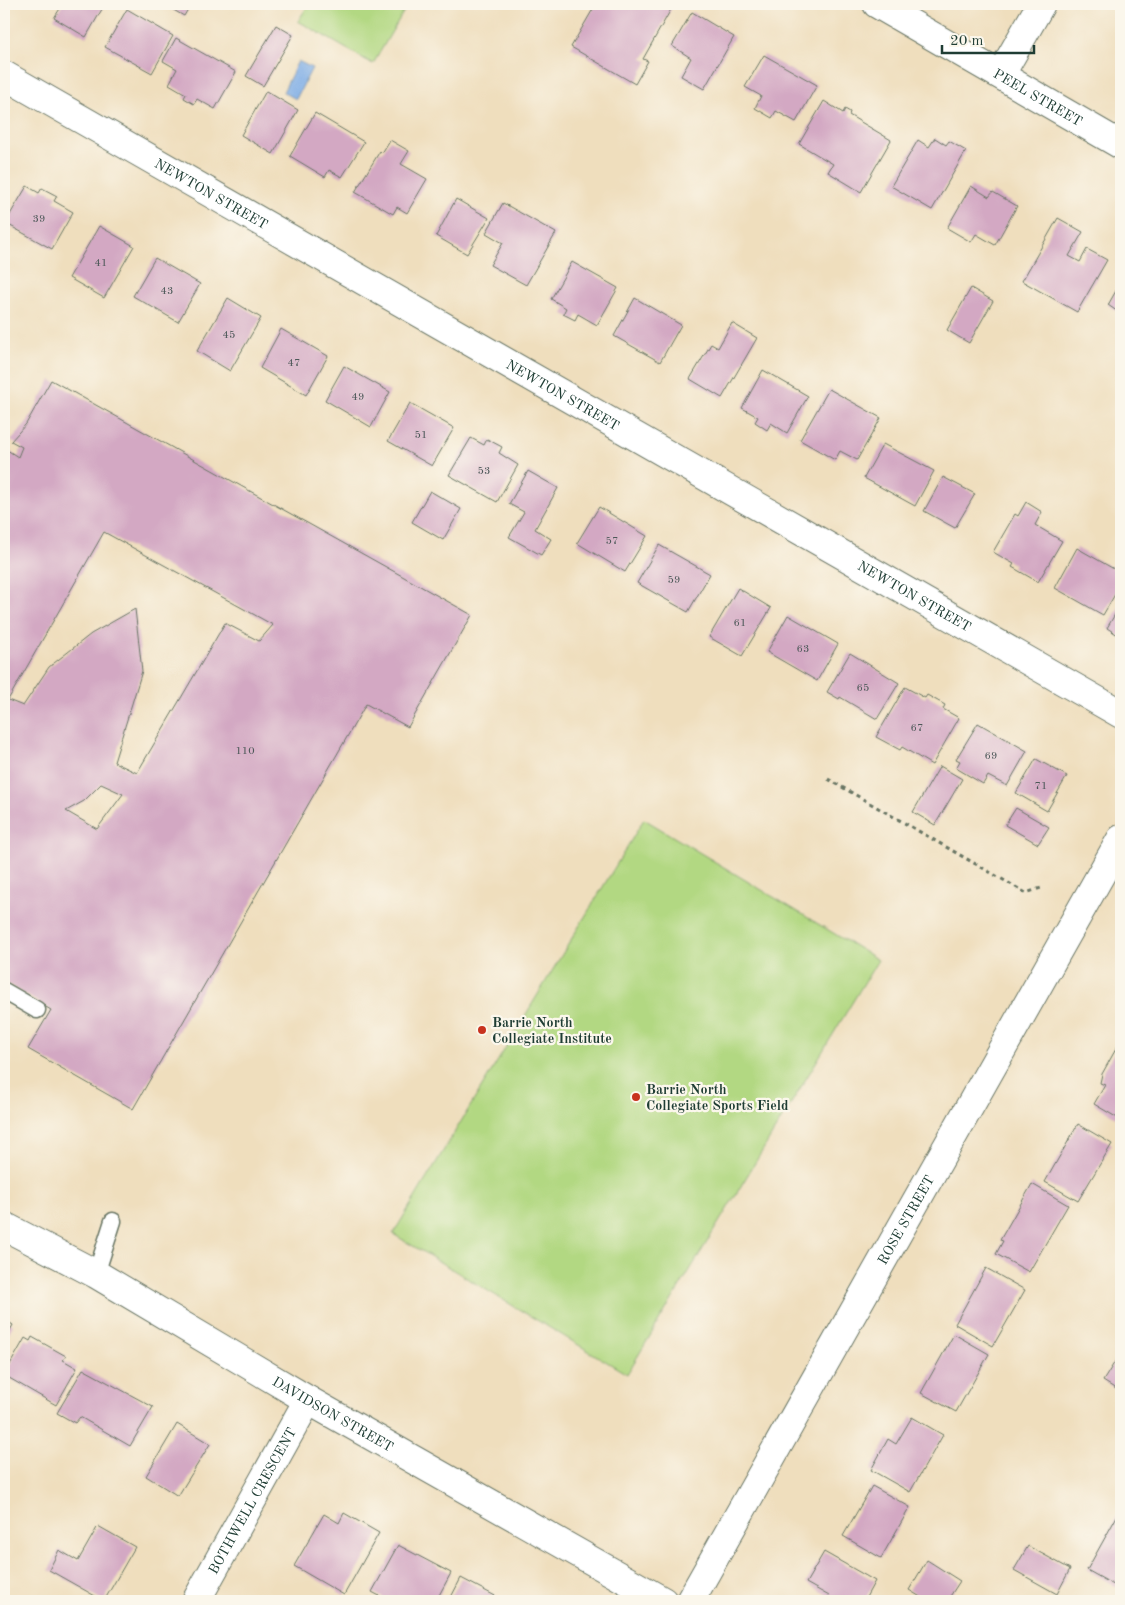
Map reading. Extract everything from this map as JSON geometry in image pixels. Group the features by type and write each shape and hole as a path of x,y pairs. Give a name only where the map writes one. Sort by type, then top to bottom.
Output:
{"street":[{"name":"PEEL STREET","path":"876,4 1001,74 1121,145"},
{"path":"1001,74 1041,4"},
{"name":"NEWTON STREET","path":"4,75 1121,714"},
{"name":"ROSE STREET","path":"690,1601 1121,838"},
{"name":"DAVIDSON STREET","path":"4,1226 96,1274 308,1400 663,1601"},
{"name":"BOTHWELL CRESCENT","path":"196,1601 308,1400"}],"lane":[{"path":"4,991 37,1010"},
{"path":"96,1274 114,1221"}],"path":[{"path":"828,779 1026,893 1041,888"}],"green space":[{"path":"309,4 408,4 373,64 298,21"},
{"name":"Barrie North Collegiate Sports Field","path":"644,819 878,960 627,1374 393,1234"}],"water":[{"path":"298,61 312,68 296,99 283,92"}],"building":[{"path":"63,4 105,4 86,37 54,18"},
{"path":"163,4 191,4 184,16"},
{"path":"596,4 674,4 643,59 648,61 635,84 571,47"},
{"path":"127,9 173,36 152,73 105,47"},
{"path":"692,12 734,37 704,89 681,76 691,58 672,46"},
{"path":"276,25 293,35 263,86 246,76"},
{"path":"176,38 236,72 215,109 197,99 194,104 184,98 186,94 169,84 177,69 163,61"},
{"path":"764,55 817,85 796,122 776,111 772,118 755,108 761,96 745,87"},
{"path":"266,91 298,110 273,154 241,135"},
{"path":"824,101 843,113 845,109 850,112 849,115 891,140 861,192 828,172 833,164 799,144"},
{"path":"315,113 364,142 342,177 329,170 325,177 290,156"},
{"path":"935,138 946,145 949,141 966,151 932,210 891,186 918,140 929,147"},
{"path":"390,140 409,151 401,164 427,179 407,213 397,207 393,214 355,192 380,151 382,153"},
{"path":"27,186 39,193 42,188 57,196 54,201 73,212 52,249 5,223"},
{"path":"971,186 989,197 993,192 1017,206 995,245 976,234 971,242 947,228"},
{"path":"456,199 489,218 467,254 436,236"},
{"path":"503,203 556,233 526,285 490,265 503,243 486,233"},
{"path":"1058,218 1083,232 1069,256 1080,262 1087,249 1107,260 1077,312 1022,281"},
{"path":"99,226 134,246 104,298 69,278"},
{"path":"155,258 200,284 178,322 133,296"},
{"path":"572,262 618,288 597,325 578,314 575,320 563,314 566,308 551,299"},
{"path":"1121,282 1121,314 1108,305"},
{"path":"971,288 993,301 969,343 947,330"},
{"path":"228,298 261,318 230,371 197,351"},
{"path":"635,298 681,325 660,362 614,336"},
{"path":"732,323 757,338 722,398 690,379 711,344 718,348"},
{"path":"281,329 328,356 306,395 260,368"},
{"path":"344,366 390,392 371,427 325,400"},
{"path":"763,370 808,396 787,433 771,423 767,430 755,422 758,417 742,408"},
{"path":"51,380 472,615 408,727 366,704 133,1109 28,1049 51,1010 4,982 6,734 4,732 4,448 18,457 22,447 11,441 26,424","holes":["104,532 273,625 259,641 225,623 137,773 114,762 142,671 135,609 91,634 49,667 23,706 8,700","101,784 123,794 97,829 66,811 84,801"]},
{"path":"829,389 881,418 857,460 840,451 835,460 800,440"},
{"path":"410,403 454,428 432,466 388,441"},
{"path":"471,438 484,445 487,439 502,447 499,453 518,465 497,502 449,475"},
{"path":"883,444 934,471 915,506 864,478"},
{"path":"528,471 558,488 535,529 551,539 541,555 509,537 524,512 509,504"},
{"path":"943,477 975,494 955,528 924,511"},
{"path":"430,491 461,509 443,540 412,522"},
{"path":"1026,502 1042,512 1035,525 1062,541 1038,582 1012,567 1014,564 993,552 1015,514 1018,516"},
{"path":"599,507 647,536 625,572 577,543"},
{"path":"659,545 710,574 688,612 637,583"},
{"path":"1077,548 1121,573 1121,584 1103,615 1055,588"},
{"path":"738,588 771,608 742,656 709,637"},
{"path":"1121,604 1121,637 1107,628"},
{"path":"788,615 838,644 817,681 767,652"},
{"path":"850,653 899,683 877,719 840,697 839,699 827,692"},
{"path":"905,687 925,698 927,695 945,705 943,709 959,718 932,765 902,747 900,750 876,737"},
{"path":"978,723 1027,751 1007,786 988,776 983,784 956,768 960,761 956,759"},
{"path":"1036,759 1067,776 1047,811 1016,793"},
{"path":"940,766 962,779 935,825 913,812"},
{"path":"1016,808 1049,827 1038,844 1005,825"},
{"path":"1121,1040 1121,1120 1094,1104 1105,1085 1100,1083 1102,1074"},
{"path":"1078,1124 1112,1144 1078,1201 1045,1182"},
{"path":"1032,1184 1068,1205 1029,1272 996,1254 1003,1241 1000,1240"},
{"path":"986,1268 1025,1290 993,1346 955,1324"},
{"path":"4,1319 13,1325 4,1341"},
{"path":"954,1334 989,1354 956,1412 921,1393"},
{"path":"32,1337 66,1356 63,1360 77,1368 56,1405 4,1375 25,1338 30,1341"},
{"path":"1121,1352 1121,1392 1103,1381"},
{"path":"83,1369 153,1407 130,1446 80,1417 75,1423 57,1413"},
{"path":"912,1417 943,1435 910,1492 871,1470 888,1439 896,1444"},
{"path":"177,1424 210,1444 178,1496 146,1476"},
{"path":"872,1486 910,1507 881,1558 843,1536"},
{"path":"1121,1509 1121,1589 1087,1570"},
{"path":"344,1513 379,1533 344,1595 294,1566 324,1514 339,1523"},
{"path":"98,1526 135,1547 104,1601 49,1570 59,1550 78,1561"},
{"path":"398,1545 451,1573 436,1601 416,1601 409,1597 407,1601 389,1601 372,1592"},
{"path":"1028,1546 1070,1569 1057,1594 1014,1570"},
{"path":"824,1552 875,1581 864,1601 826,1601 829,1596 806,1583"},
{"path":"927,1560 960,1581 947,1601 927,1601 909,1590"},
{"path":"461,1578 499,1598 498,1601 449,1601"}],"place":[{"name":"Barrie North Collegiate Institute","path":"482,1030"},
{"name":"Barrie North Collegiate Sports Field","path":"636,1097"}]}
